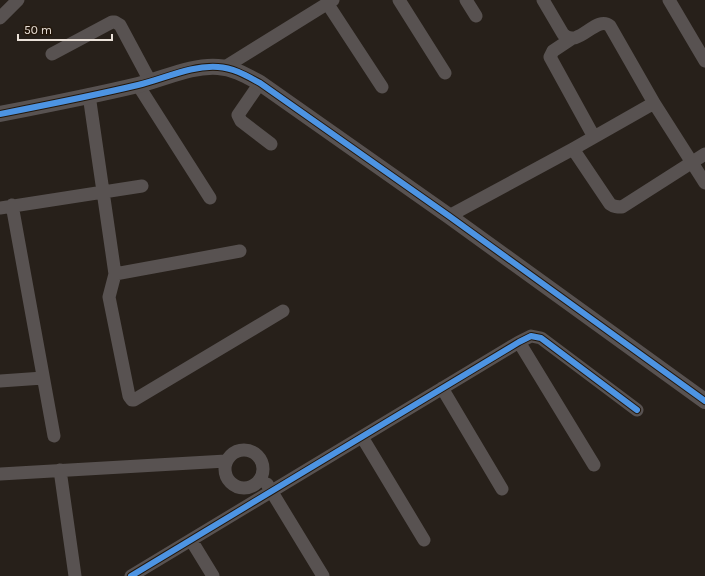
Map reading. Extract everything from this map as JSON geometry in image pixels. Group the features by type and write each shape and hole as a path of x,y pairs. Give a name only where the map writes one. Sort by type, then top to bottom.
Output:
{"street":[{"path":"399,0 445,72"},
{"path":"466,0 476,16"},
{"path":"543,0 563,34 571,39"},
{"path":"669,0 705,61"},
{"path":"0,18 15,2"},
{"path":"225,68 330,2 382,87"},
{"path":"52,54 112,22 120,25 144,83 210,198"},
{"path":"594,137 550,57 553,51 571,39 574,39 601,23 607,23 654,103 705,183"},
{"path":"0,114 89,96 206,67 225,68 247,75 449,216 705,401"},
{"path":"260,83 238,115 241,121 270,144"},
{"path":"89,96 115,274 109,297 129,396 132,400 283,311"},
{"path":"449,216 654,103"},
{"path":"573,149 610,204 614,207 622,207 705,154"},
{"path":"54,436 6,206 142,186"},
{"path":"115,274 240,251"},
{"path":"131,576 442,388 531,336 541,338 637,410"},
{"path":"519,342 594,465"},
{"path":"0,381 43,378"},
{"path":"442,388 502,489"},
{"path":"362,437 424,540"},
{"path":"241,449 248,450 259,456 264,469 262,475 255,485 249,488 237,487 227,479 224,467 229,456 235,451 241,449"},
{"path":"0,474 226,461"},
{"path":"60,470 75,576"},
{"path":"262,475 323,576"},
{"path":"191,540 213,576"}],"cycle path":[{"path":"0,114 121,89 198,68 218,67 240,73 260,83 449,216 705,401"},
{"path":"131,576 531,336 541,338 637,410"}]}
